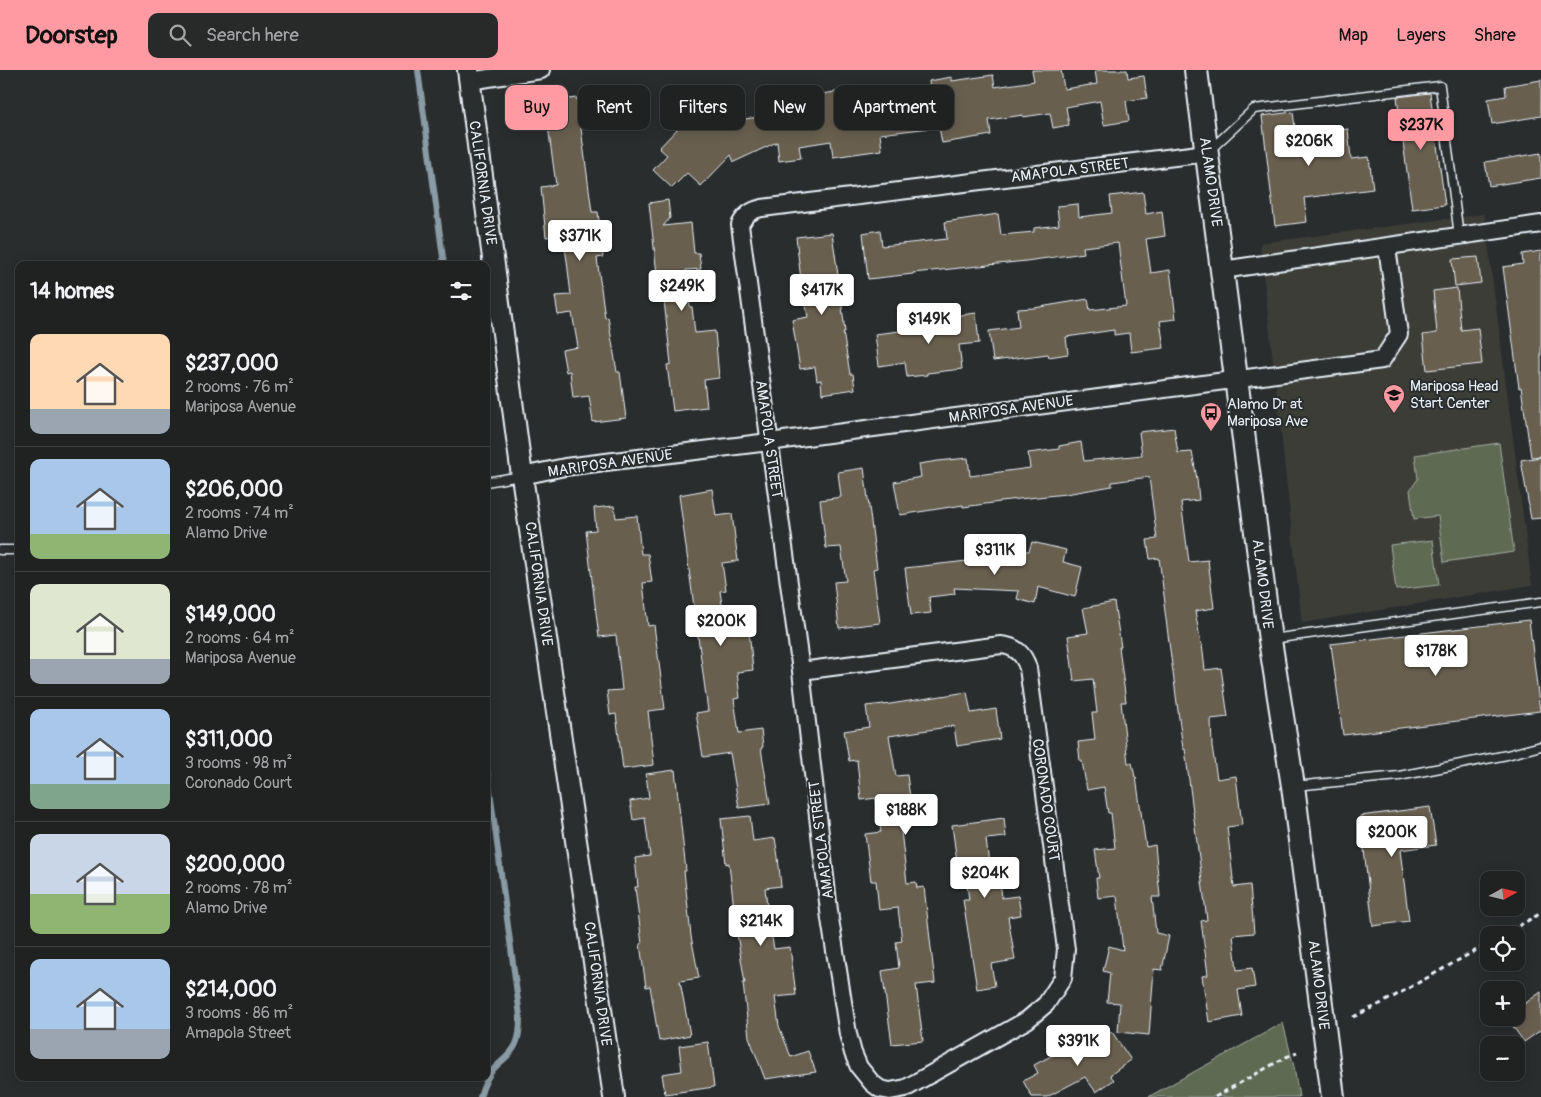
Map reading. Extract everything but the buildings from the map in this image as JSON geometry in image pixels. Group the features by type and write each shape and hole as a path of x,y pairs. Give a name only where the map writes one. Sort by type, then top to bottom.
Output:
{"main road":[{"name":"ALAMO DRIVE","path":"1196,70 1270,640 1293,786 1333,1097"}],"street":[{"path":"468,75 541,70"},
{"name":"CALIFORNIA DRIVE","path":"468,75 522,476 614,1097"},
{"name":"AMAPOLA STREET","path":"906,1088 890,1091 880,1089 872,1084 859,1067 848,1034 830,919 801,671 740,230 743,220 754,210 1207,153"},
{"path":"1222,270 1541,224"},
{"name":"MARIPOSA AVENUE","path":"522,476 564,468 1382,360 1400,334 1387,247"},
{"name":"CORONADO COURT","path":"801,671 1001,645 1014,648 1023,656 1026,662 1066,949 1063,978 1046,1004 1027,1020 906,1088"}],"lane":[{"path":"1207,153 1254,109 1440,86 1459,236"},
{"path":"490,481 522,476"},
{"path":"0,550 15,550"},
{"path":"1270,640 1541,602"},
{"path":"1293,786 1400,776 1507,755 1541,746"}],"path":[{"path":"1519,926 1541,914"},
{"path":"1353,1018 1480,948"},
{"path":"1215,1097 1286,1057 1297,1053"}],"shaded area":[{"name":"Mariposa Head Start Center","path":"1484,214 1532,585 1302,623 1260,243"}],"green space":[{"path":"1499,443 1514,552 1444,562 1438,516 1414,519 1410,490 1418,479 1415,455"},
{"path":"1433,540 1439,585 1396,590 1390,545"},
{"path":"1283,1023 1299,1097 1148,1097"}],"waterway":[{"path":"418,70 443,261"},
{"path":"490,791 520,1016 520,1030 514,1048 490,1074"},
{"path":"480,1097 486,1081"}],"place":[{"name":"Mariposa Head Start Center","path":"1394,414"},
{"name":"Alamo Dr at Mariposa Ave","path":"1211,432"}]}
